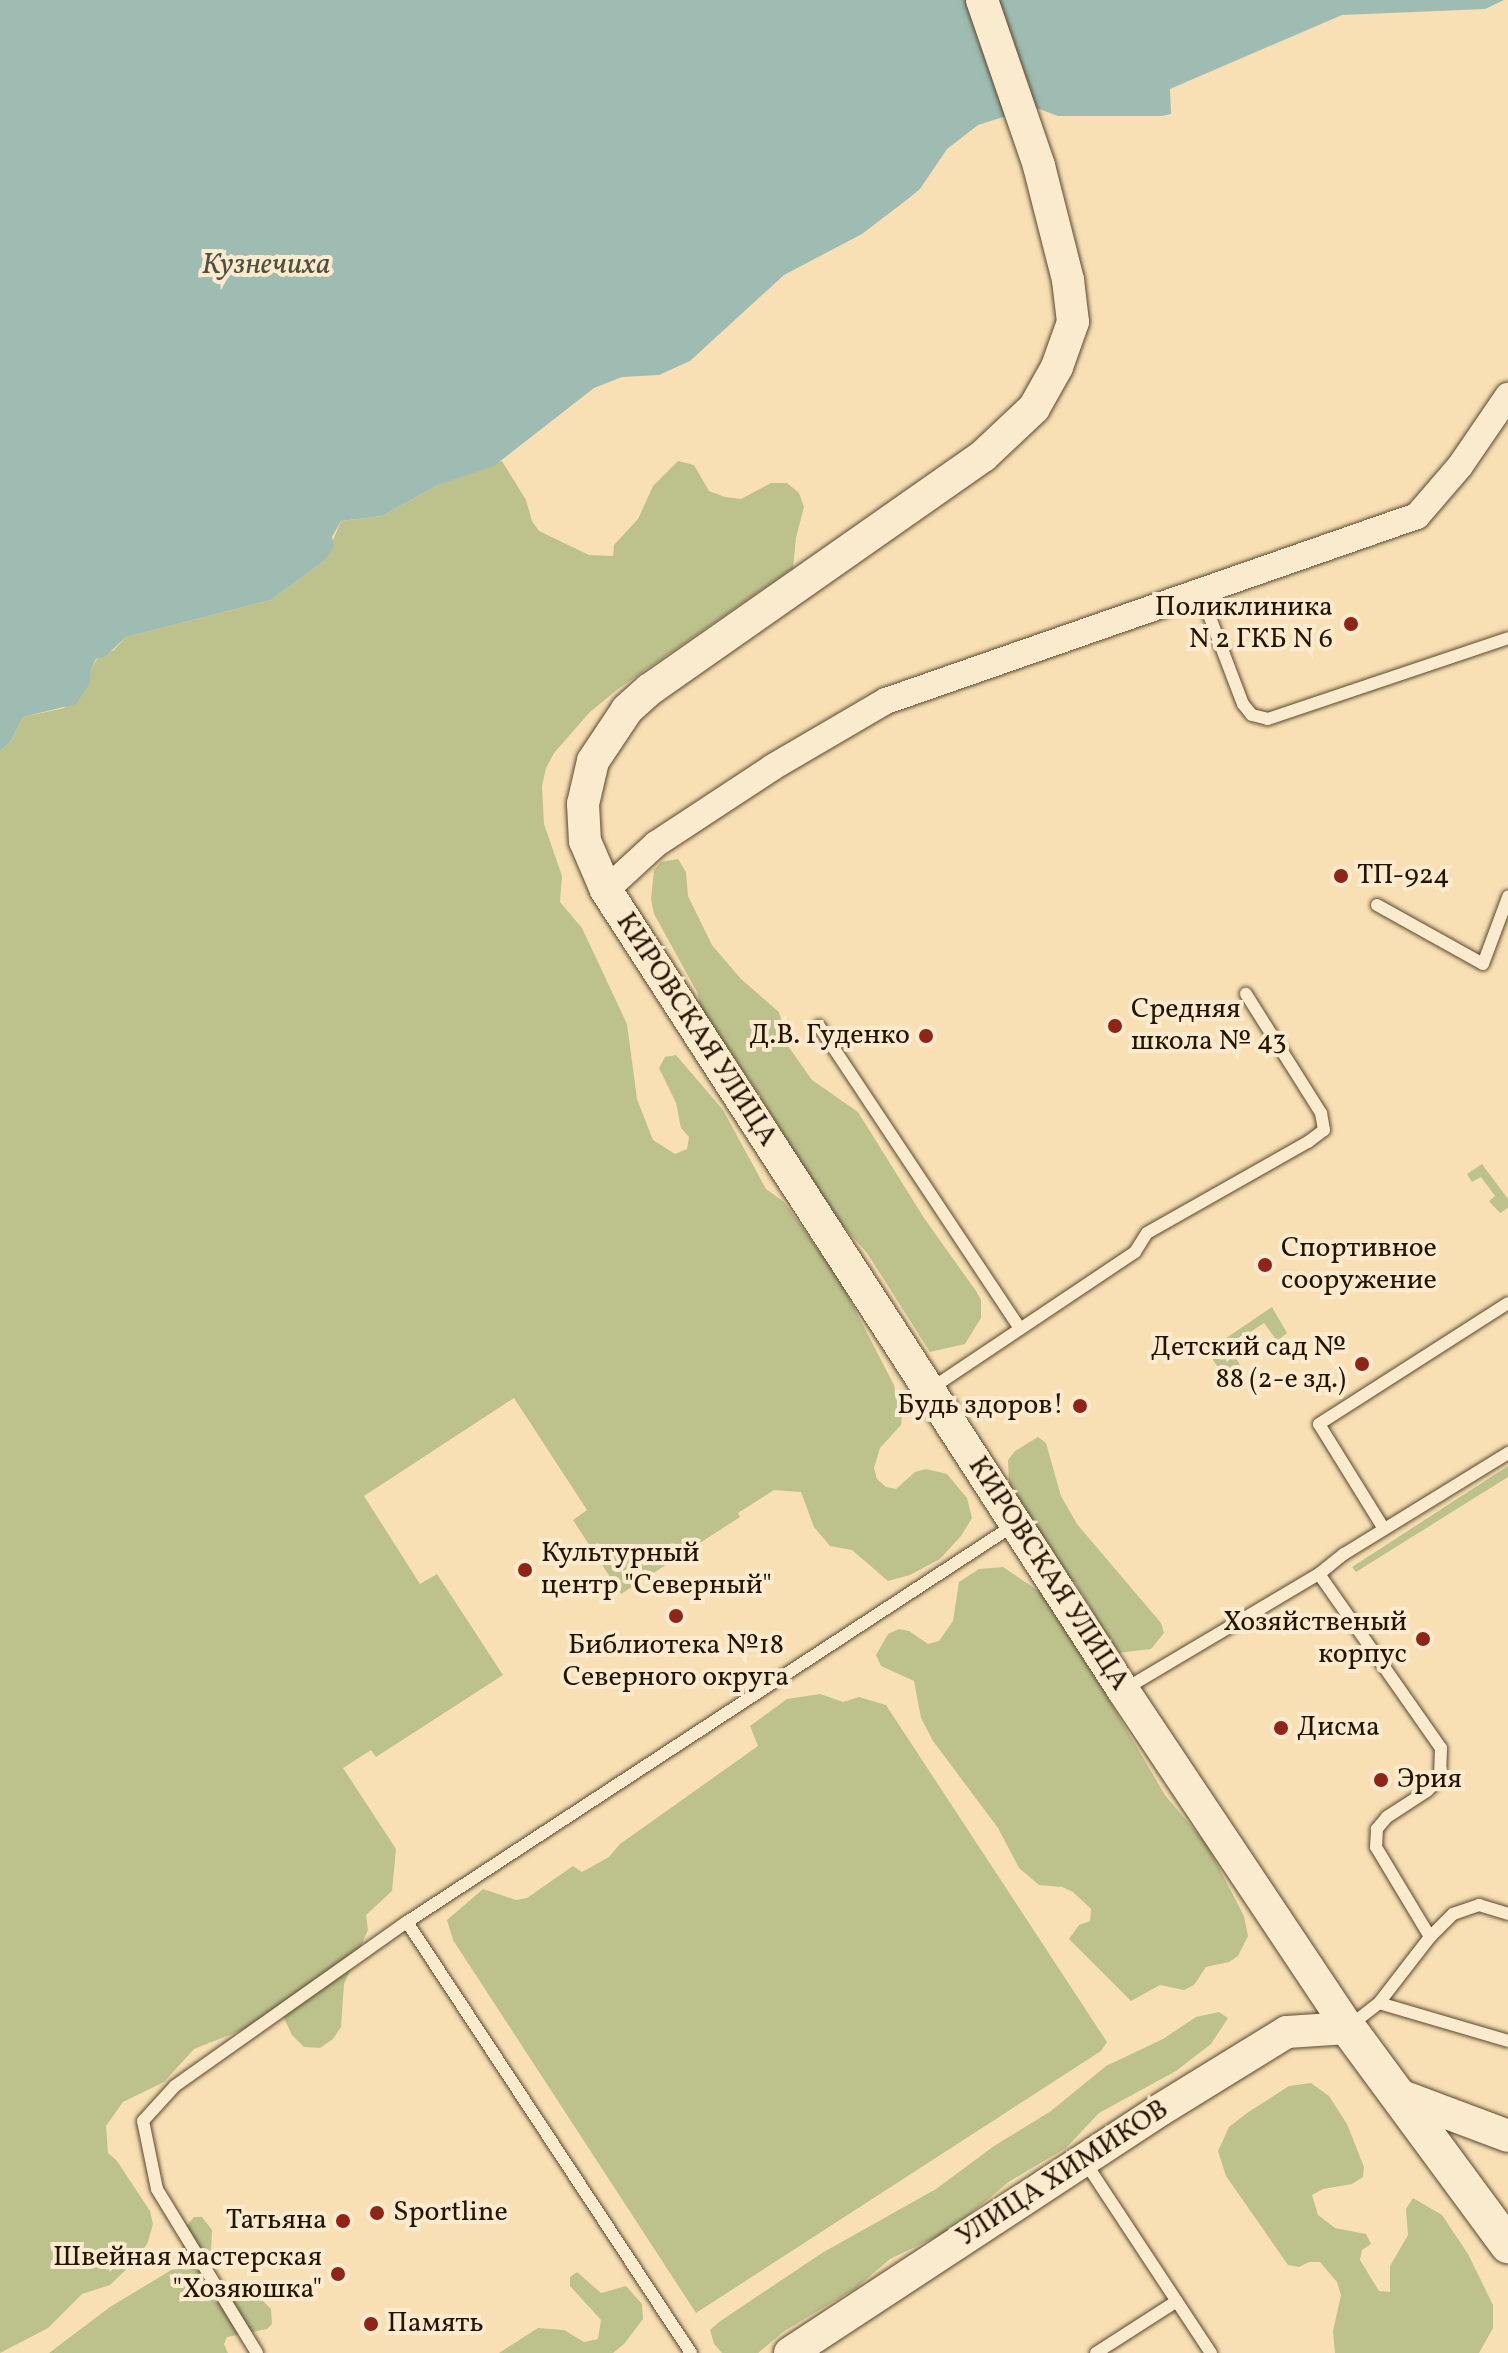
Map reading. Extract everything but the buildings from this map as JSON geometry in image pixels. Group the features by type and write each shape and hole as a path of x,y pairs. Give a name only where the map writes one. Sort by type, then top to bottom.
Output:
{"main road":[{"name":"КИРОВСКАЯ УЛИЦА","path":"1348,2028 1508,2245"}],"street":[{"name":"КИРОВСКАЯ УЛИЦА","path":"982,0 1039,166 1068,280 1073,322 1057,367 1034,408 983,456 913,508 650,689 627,710 593,761 583,804 585,841 606,890 1123,1690 1348,2028"},
{"path":"606,890 656,844 773,767 886,701 1417,516 1505,406"},
{"name":"УЛИЦА ХИМИКОВ","path":"790,2353 1084,2160 1287,2032 1348,2028"},
{"path":"1399,2095 1508,2136"}],"lane":[{"path":"1200,590 1243,704 1252,715 1268,719 1508,638"},
{"path":"1377,905 1483,964 1508,897"},
{"path":"929,1390 1135,1252 1147,1233 1324,1130 1321,1113 1246,994"},
{"path":"819,1026 1020,1328"},
{"path":"1384,1529 1319,1424 1508,1303"},
{"path":"1123,1690 1319,1574 1384,1529 1508,1453"},
{"path":"257,2353 157,2189 143,2121 175,2086 407,1922 1017,1523"},
{"path":"1319,1574 1441,1748 1440,1778 1427,1791 1387,1817 1377,1829 1376,1847 1430,1937"},
{"path":"1348,2028 1379,2003 1430,1937 1453,1914 1479,1905 1508,1914"},
{"path":"407,1922 691,2353"},
{"path":"1379,2003 1508,2041"},
{"path":"1084,2160 1211,2353"},
{"path":"1096,2353 1177,2301"}],"green space":[{"path":"502,461 526,500 532,521 539,531 589,555 613,556 614,545 638,519 653,486 678,461 694,465 709,491 725,497 741,499 771,483 787,483 799,493 804,507 793,568 618,689 590,712 554,753 546,768 542,786 544,824 562,876 560,902 582,928 627,1024 637,1099 653,1140 675,1154 687,1149 689,1137 681,1128 676,1103 659,1068 665,1057 676,1055 723,1110 766,1189 784,1202 838,1277 894,1385 902,1415 901,1425 880,1448 874,1468 877,1479 886,1487 896,1489 915,1472 926,1469 947,1474 967,1498 972,1518 961,1536 940,1559 910,1575 888,1581 852,1550 830,1546 814,1527 801,1492 774,1490 738,1513 740,1517 621,1594 573,1520 587,1510 514,1398 364,1496 420,1584 437,1574 503,1675 376,1757 371,1750 343,1768 396,1849 392,1891 366,1915 368,1930 344,1984 341,2027 333,2039 320,2048 304,2047 292,2035 284,2018 268,2014 257,2024 194,2049 164,2082 123,2102 106,2126 108,2153 117,2161 150,2211 153,2224 148,2242 138,2258 110,2285 82,2294 48,2328 0,2353 0,751 11,741 23,717 64,708 89,683 91,669 97,659 114,650 126,637 271,600 324,561 341,521 382,516 438,485"},
{"path":"678,859 686,872 688,896 712,945 741,979 779,1012 788,1046 812,1080 858,1112 924,1218 976,1291 981,1300 981,1318 965,1344 930,1352 867,1253 830,1211 749,1079 704,1022 697,992 654,914 651,899 654,870 661,862"},
{"path":"1482,1164 1508,1199 1508,1208 1500,1213 1489,1201 1495,1196 1481,1177 1472,1182 1467,1174"},
{"path":"1272,1307 1287,1333 1277,1341 1264,1323 1229,1346 1240,1365 1224,1376 1207,1351"},
{"path":"1038,1437 1046,1443 1061,1496 1077,1524 1161,1623 1164,1633 1151,1649 1117,1653 1075,1582 1049,1557 1009,1485 1008,1460 1015,1451"},
{"path":"1508,1466 1508,1477 1356,1572 1352,1567"},
{"path":"1003,1567 1049,1598 1165,1795 1207,1845 1244,1916 1248,1936 1238,1956 1229,1962 1206,1967 1194,1985 1184,1990 1160,1985 1131,2001 1069,1939 1079,1925 1090,1921 1091,1909 1073,1892 1062,1887 1039,1885 1019,1868 998,1828 933,1741 921,1718 914,1681 881,1666 876,1655 888,1634 899,1629 909,1631 928,1644 939,1641 953,1621 959,1582 979,1569"},
{"path":"820,1694 843,1702 859,1697 886,1705 1107,2042 1101,2051 696,2313 453,1940 447,1920 483,1889 516,1900 527,1898 573,1866 582,1872 609,1857 620,1844 758,1746 750,1726 787,1699"},
{"path":"1219,2012 1228,2018 1211,2044 1176,2071 1099,2113 1066,2148 1010,2181 952,2229 890,2259 856,2288 783,2332 758,2353 722,2353 714,2344 710,2330 719,2322 822,2253 936,2189 994,2146 1051,2111 1106,2066 1163,2039 1196,2017"},
{"path":"1311,2083 1329,2096 1347,2124 1364,2167 1363,2177 1352,2184 1323,2189 1312,2195 1318,2215 1335,2228 1366,2234 1371,2244 1362,2250 1360,2260 1379,2291 1390,2292 1390,2266 1408,2235 1406,2209 1413,2198 1442,2215 1468,2254 1493,2305 1493,2328 1479,2353 1335,2353 1333,2331 1341,2295 1337,2282 1320,2262 1309,2262 1299,2267 1288,2265 1226,2176 1218,2151 1229,2127 1247,2113 1289,2086"},
{"path":"194,2217 202,2217 212,2230 211,2252 203,2280 205,2295 217,2303 239,2292 255,2293 271,2309 272,2324 267,2329 227,2337 224,2344 228,2353 49,2353 110,2307 178,2266 182,2259 183,2230"},
{"path":"577,2272 601,2293 626,2286 642,2304 643,2319 624,2344 613,2353 499,2353 538,2328 564,2330 584,2342 598,2339 601,2320 570,2286 570,2277"}],"water":[{"name":"Кузнечиха","path":"0,0 1504,0 1485,9 1342,15 1170,89 1171,114 1058,116 1034,107 978,125 947,149 920,189 862,234 784,275 690,361 659,375 622,377 594,388 494,466 438,485 382,516 341,521 332,537 334,546 324,561 271,600 126,637 106,656 96,659 91,669 90,683 76,704 23,717 11,741 0,751"}],"place":[{"name":"Поликлиника N 2 ГКБ N 6","path":"1351,624"},
{"name":"ТП-924","path":"1341,876"},
{"name":"Средняя школа № 43","path":"1115,1026"},
{"name":"Д.В. Гуденко","path":"926,1036"},
{"name":"Спортивное сооружение","path":"1265,1265"},
{"name":"Детский сад № 88 (2-е зд.)","path":"1362,1364"},
{"name":"Будь здоров!","path":"1080,1406"},
{"name":"Культурный центр \"Северный\"","path":"525,1570"},
{"name":"Библиотека №18 Северного округа","path":"676,1616"},
{"name":"Хозяйственый корпус","path":"1423,1639"},
{"name":"Дисма","path":"1281,1728"},
{"name":"Эрия","path":"1381,1780"},
{"name":"Sportline","path":"377,2213"},
{"name":"Татьяна","path":"343,2221"},
{"name":"Швейная мастерская \"Хозяюшка\"","path":"338,2274"},
{"name":"Память","path":"371,2324"}]}
